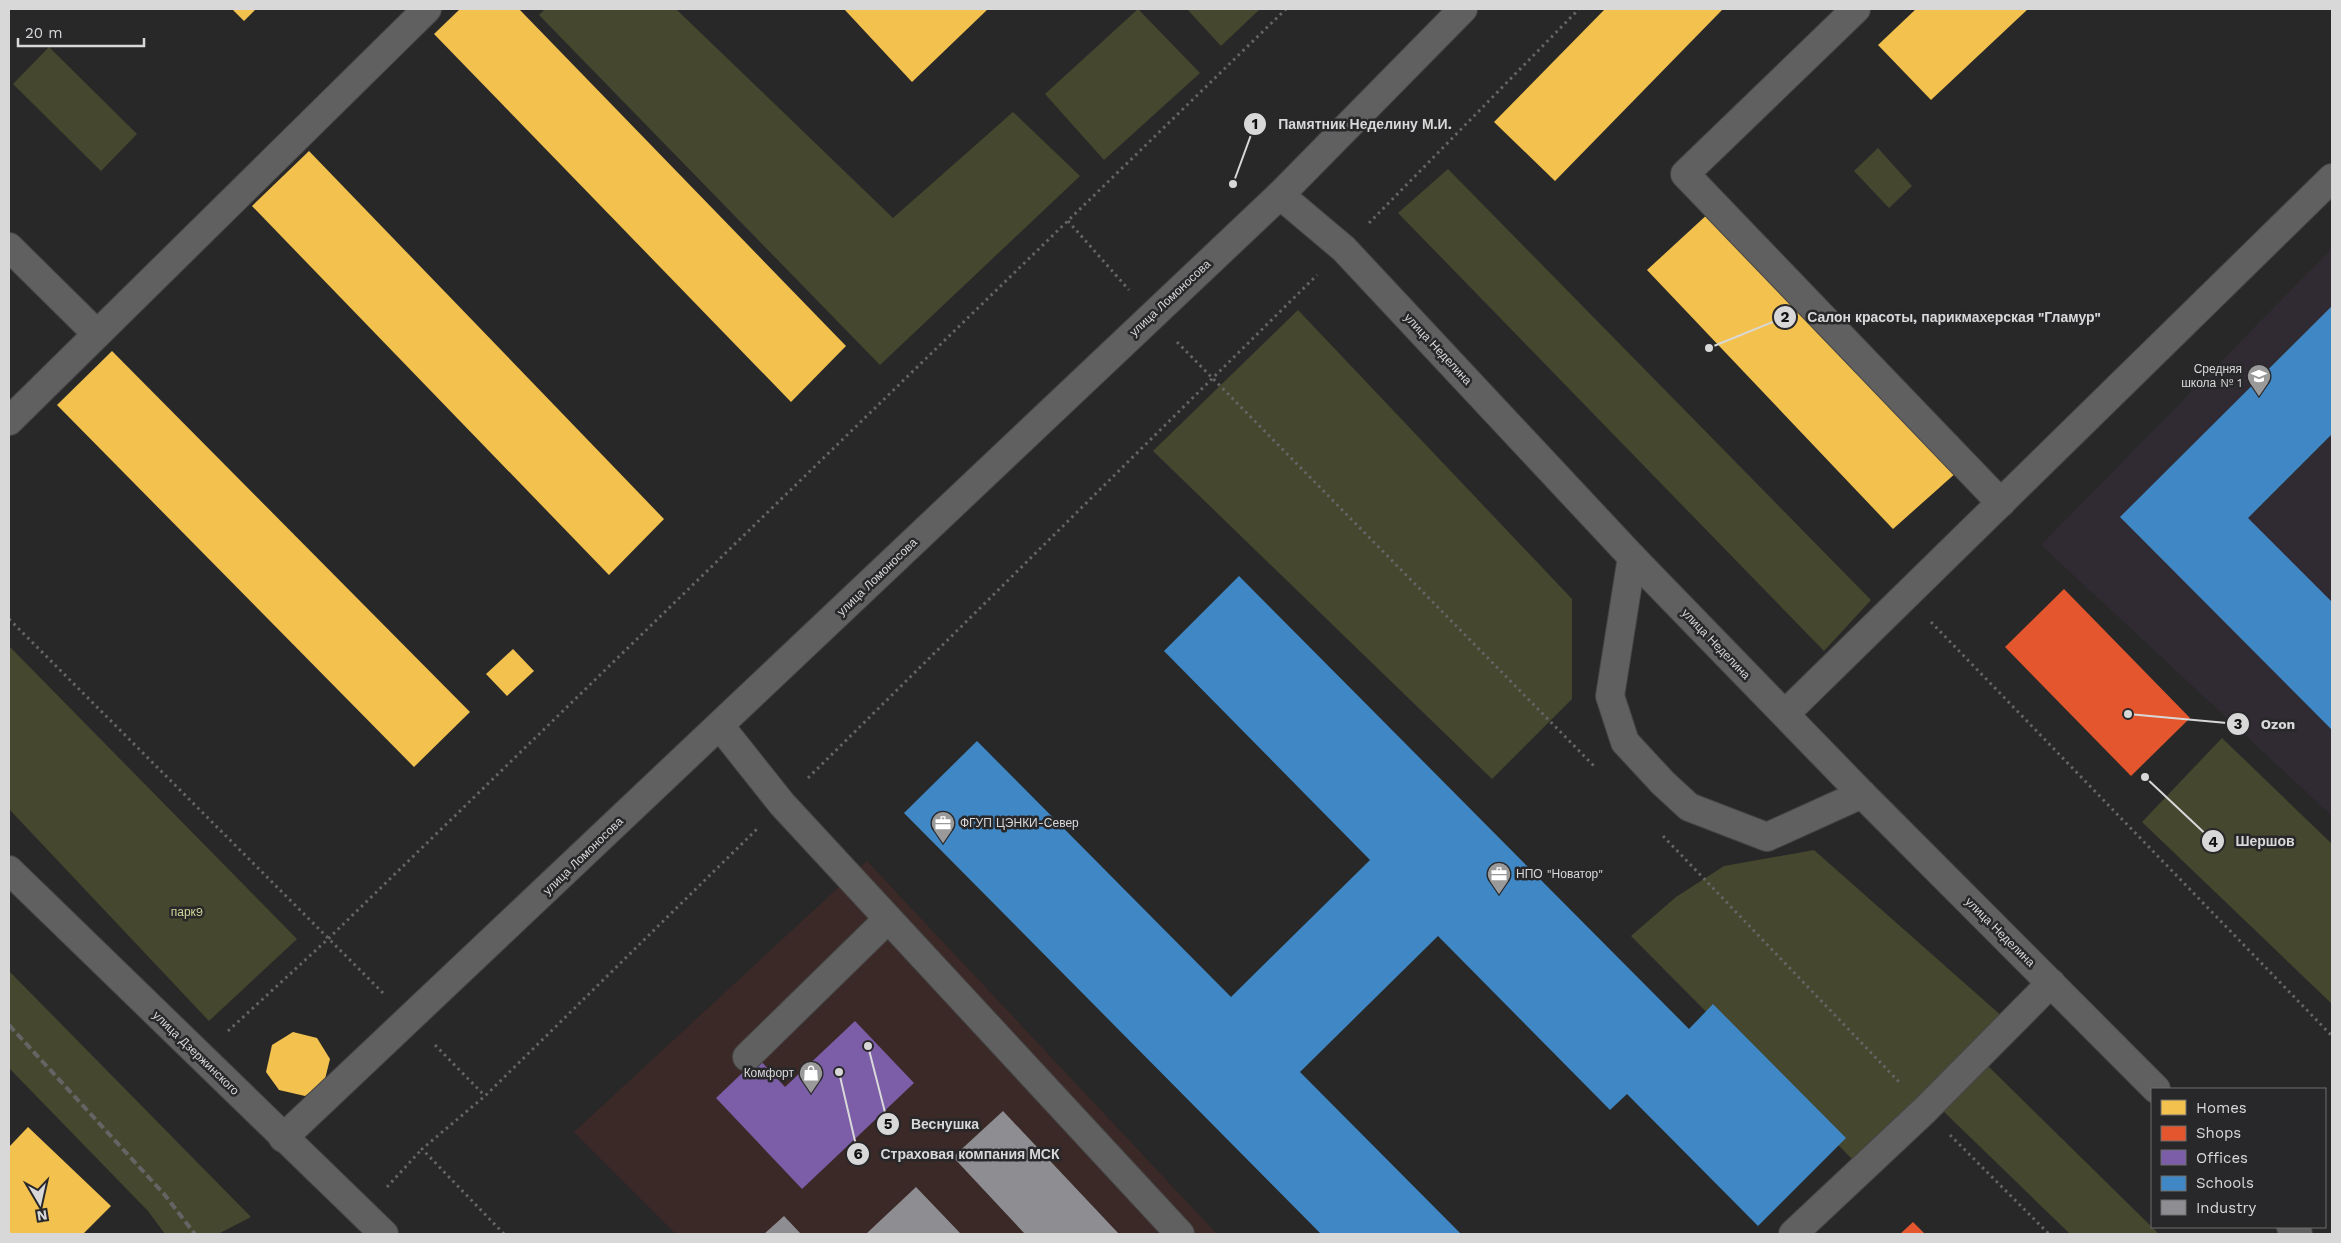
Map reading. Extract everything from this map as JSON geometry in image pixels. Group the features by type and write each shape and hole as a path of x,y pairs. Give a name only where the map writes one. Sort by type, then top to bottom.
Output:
{"street":[{"path":"9,421 427,9"},
{"name":"улица Ломоносова","path":"283,1138 411,1020 1151,315 1280,195 1463,9"},
{"path":"1856,9 1685,174 2001,503"},
{"path":"1785,714 2332,178"},
{"name":"улица Неделина","path":"1280,195 1344,249 1632,558 1862,794 2155,1088"},
{"path":"9,247 97,334"},
{"path":"1632,558 1610,696 1625,742 1663,783 1689,807 1767,837 1862,794"},
{"path":"720,726 782,804 1180,1234"},
{"name":"улица Дзержинского","path":"9,870 384,1234"},
{"path":"747,1057 888,919"},
{"path":"1793,1234 1925,1110 2051,983"}],"path":[{"path":"200,1057 328,940 1286,9"},
{"path":"504,1234 422,1149 485,1096 782,804 1212,377 1344,249 1579,9"},
{"path":"1068,221 1151,315 1596,767"},
{"path":"1905,596 2332,1036"},
{"path":"9,620 485,1096"},
{"path":"1658,831 1925,1110 2049,1234"}],"shaded area":[{"name":"Средняя школа № 1","path":"2332,248 2332,816 2041,545"},
{"path":"867,861 1217,1234 676,1234 574,1132"}],"green space":[{"path":"545,9 676,9 893,218 1013,112 1080,176 880,365 539,15"},
{"path":"1138,9 1200,73 1104,160 1045,94"},
{"path":"1187,9 1260,9 1221,46"},
{"path":"49,47 137,134 101,171 13,84"},
{"path":"1878,148 1912,186 1889,208 1854,171"},
{"path":"1448,169 1871,600 1824,651 1398,213"},
{"path":"1298,310 1572,599 1572,699 1492,779 1153,451"},
{"name":"парк9","path":"9,646 297,939 209,1021 9,809"},
{"path":"2222,738 2332,844 2332,1004 2142,822"},
{"path":"1814,850 2004,1018 1853,1160 1631,936 1676,897 1724,866"},
{"path":"9,971 251,1217 218,1234 165,1234 148,1211 9,1068"},
{"path":"1984,1062 2159,1234 2070,1234 1939,1107"}],"building: Homes":[{"path":"232,9 256,9 244,21"},
{"path":"460,9 519,9 846,346 791,402 434,34"},
{"path":"844,9 988,9 912,82"},
{"path":"1605,9 1723,9 1555,181 1494,122"},
{"path":"1916,9 2028,9 1931,100 1878,45"},
{"path":"309,151 664,519 609,575 252,206"},
{"path":"1710,212 1957,472 1893,529 1647,270"},
{"path":"112,351 470,712 414,767 57,405"},
{"path":"513,649 534,671 507,696 486,674"},
{"path":"293,1032 317,1038 330,1059 324,1083 305,1096 279,1090 266,1072 272,1045"},
{"path":"28,1127 111,1206 83,1234 9,1234 9,1147"}],"building: Shops":[{"path":"2064,589 2190,718 2131,776 2005,647"},
{"path":"1913,1222 1925,1234 1900,1234"}],"building: Offices":[{"path":"855,1021 914,1083 802,1189 716,1098 758,1058 785,1087"}],"building: Schools":[{"path":"2332,306 2332,434 2248,518 2332,602 2332,730 2120,517"},
{"path":"1239,576 1689,1029 1713,1004 1846,1138 1758,1226 1627,1094 1610,1110 1438,936 1300,1072 1461,1234 1321,1234 904,813 977,741 1231,997 1370,860 1164,651"}],"building: Industry":[{"path":"1003,1111 1119,1234 1025,1234 953,1157"},
{"path":"916,1187 961,1234 866,1234"},
{"path":"784,1216 801,1234 764,1234"}],"railway":[{"path":"9,1025 164,1194 195,1234"}],"place":[{"name":"Памятник Неделину М.И.","path":"1233,184"},
{"name":"Салон красоты, парикмахерская \"Гламур\"","path":"1709,348"},
{"name":"Средняя школа № 1","path":"2259,397"},
{"name":"Ozon","path":"2128,714"},
{"name":"Шершов","path":"2145,777"},
{"name":"ФГУП ЦЭНКИ-Север","path":"943,844"},
{"name":"НПО \"Новатор\"","path":"1499,895"},
{"name":"Веснушка","path":"868,1046"},
{"name":"Страховая компания МСК","path":"839,1072"},
{"name":"Комфорт","path":"811,1094"}]}
